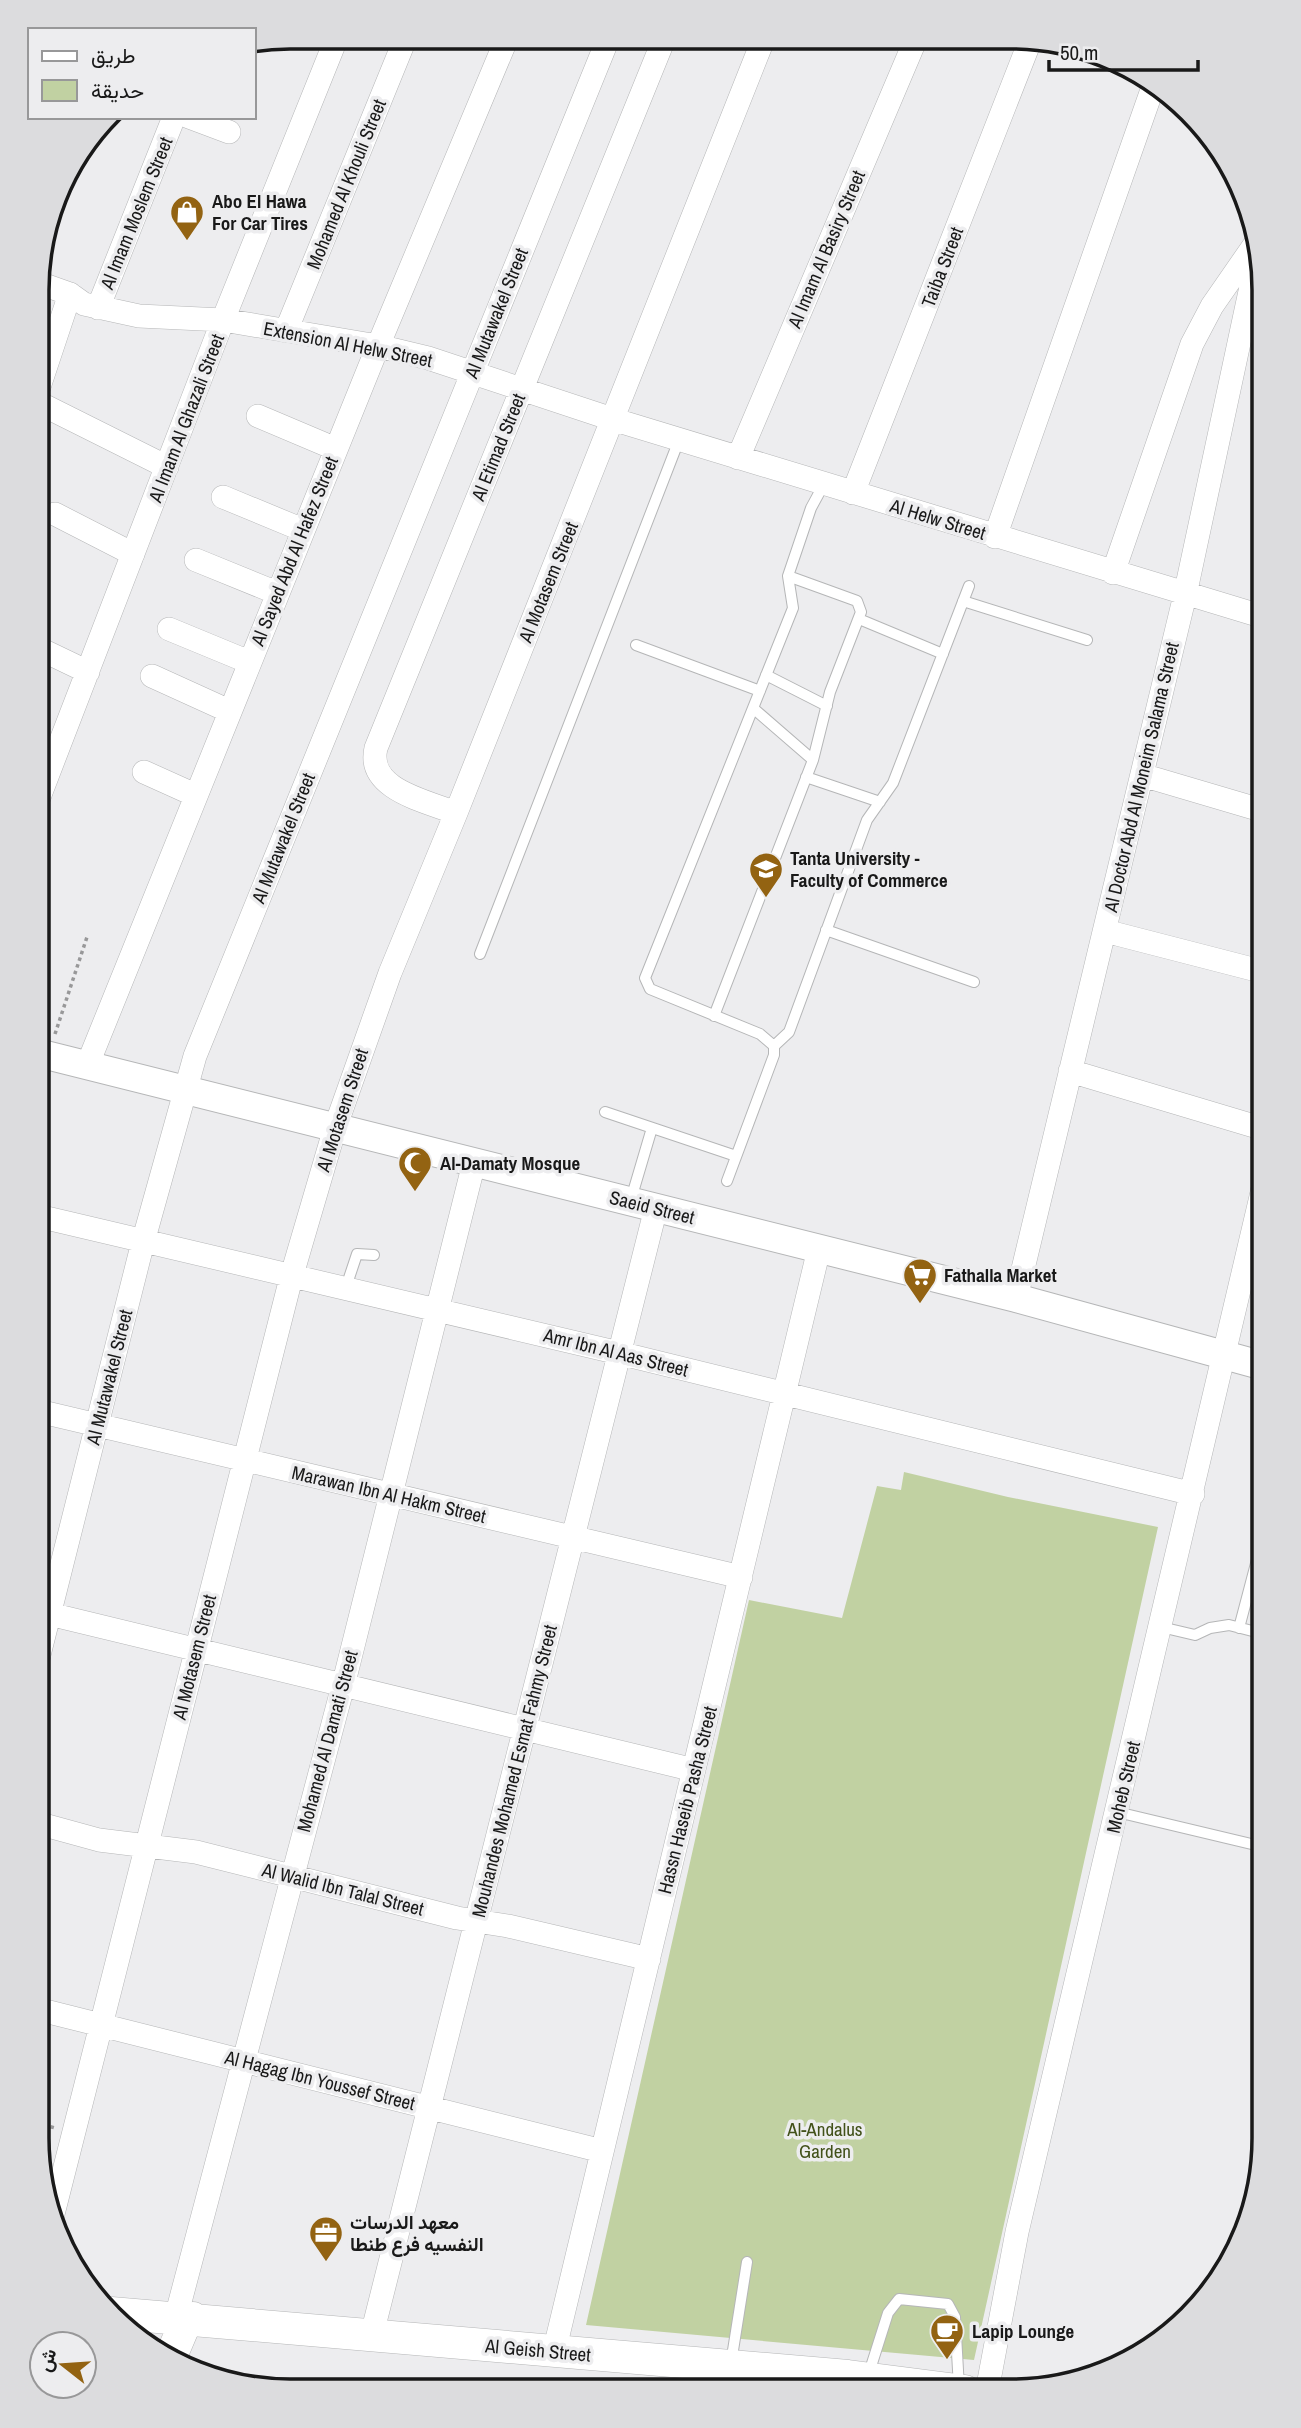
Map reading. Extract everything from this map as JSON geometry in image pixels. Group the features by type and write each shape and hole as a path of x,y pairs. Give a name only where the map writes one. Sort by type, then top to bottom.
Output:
{"main road":[{"name":"Al Geish Street","path":"126,2314 731,2366 835,2379"},
{"path":"174,2349 184,2318"}],"street":[{"name":"Al Etimad Street","path":"456,813 388,784 377,771 374,754 660,49"},
{"name":"Al Motasem Street","path":"57,2198 291,1278 335,1128 390,973 759,49"},
{"name":"Al Imam Al Basiry Street","path":"738,457 912,49"},
{"name":"Al Imam Al Ghazali Street","path":"49,743 88,672 223,320 332,50"},
{"name":"Mohamed Al Khouli Street","path":"286,331 401,50"},
{"name":"Al Sayed Abd Al Hafez Street","path":"87,1066 277,593 501,50"},
{"name":"Al Mutawakel Street","path":"49,1591 97,1425 184,1092 209,1021 604,50"},
{"name":"Taiba Street","path":"853,493 1026,50"},
{"path":"995,537 1150,94"},
{"name":"Al Imam Moslem Street","path":"98,308 173,119"},
{"path":"194,119 229,132"},
{"path":"1113,573 1192,344 1212,306 1248,254"},
{"name":"Extension Al Helw Street","path":"49,286 98,308 150,317 223,320 378,346 472,372 612,419"},
{"name":"Al Imam Moslem Street","path":"49,356 69,293"},
{"name":"Al Doctor Abd Al Moneim Salama Street","path":"1016,1298 1252,318"},
{"path":"49,408 167,467"},
{"path":"258,416 336,449"},
{"name":"Al Helw Street","path":"612,419 1252,614"},
{"path":"223,497 303,530"},
{"path":"55,514 133,554"},
{"path":"197,560 277,593"},
{"path":"169,629 249,662"},
{"path":"49,653 88,672"},
{"path":"152,676 229,711"},
{"path":"144,772 195,795"},
{"path":"1142,775 1252,807"},
{"path":"1105,931 1252,969"},
{"name":"Saeid Street","path":"49,1056 1016,1298 1251,1363"},
{"path":"1070,1072 1252,1125"},
{"name":"Mohamed Al Damati Street","path":"184,2318 242,2060 343,1686 474,1163"},
{"name":"Mouhandes Mohamed Esmat Fahmy Street","path":"372,2334 619,1353 643,1205"},
{"name":"Amr Ibn Al Aas Street","path":"49,1219 291,1278 619,1353 1193,1494"},
{"name":"Moheb Street","path":"989,2379 1017,2232 1251,1237"},
{"name":"Hassn Haseib Pasha Street","path":"554,2352 820,1249"},
{"name":"Marawan Ibn Al Hakm Street","path":"49,1414 741,1577"},
{"path":"49,1613 694,1770"},
{"name":"Al Walid Ibn Talal Street","path":"49,1826 99,1840 196,1852 476,1922 508,1926 649,1959"},
{"name":"Al Hagag Ibn Youssef Street","path":"49,2012 603,2151"}],"lane":[{"path":"480,954 679,440"},
{"path":"775,1046 760,1034 650,989 645,978 794,602 787,584 788,576 811,508 824,483"},
{"path":"714,1016 813,760 827,706 861,608 857,601 788,576"},
{"path":"727,1181 775,1046 789,1032 867,820 893,783 969,586"},
{"path":"963,601 1087,640"},
{"path":"859,619 943,654"},
{"path":"636,645 760,691"},
{"path":"766,675 827,706"},
{"path":"753,708 813,760"},
{"path":"806,777 880,802"},
{"path":"827,930 974,982"},
{"path":"605,1112 736,1156"},
{"path":"643,1205 652,1128"},
{"path":"345,1290 357,1254 374,1255"},
{"path":"1239,1628 1251,1581"},
{"path":"1161,1628 1195,1635 1219,1625 1251,1631"},
{"path":"1117,1812 1251,1844"},
{"path":"731,2366 747,2262"},
{"path":"860,2379 888,2313 899,2300 948,2304 955,2317 958,2379"}],"path":[{"path":"49,1039 87,937"}],"green space":[{"name":"Al-Andalus Garden","path":"904,1472 1008,1497 1158,1527 974,2360 586,2325 749,1600 842,1618 877,1486 901,1490"}],"place":[{"name":"Abo El Hawa For Car Tires","path":"187,242"},
{"name":"Tanta University - Faculty of Commerce","path":"766,899"},
{"name":"Al-Damaty Mosque","path":"415,1193"},
{"name":"Fathalla Market","path":"920,1305"},
{"name":"معهد الدرسات النفسيه فرع طنطا","path":"326,2263"},
{"name":"Lapip Lounge","path":"947,2361"}]}
